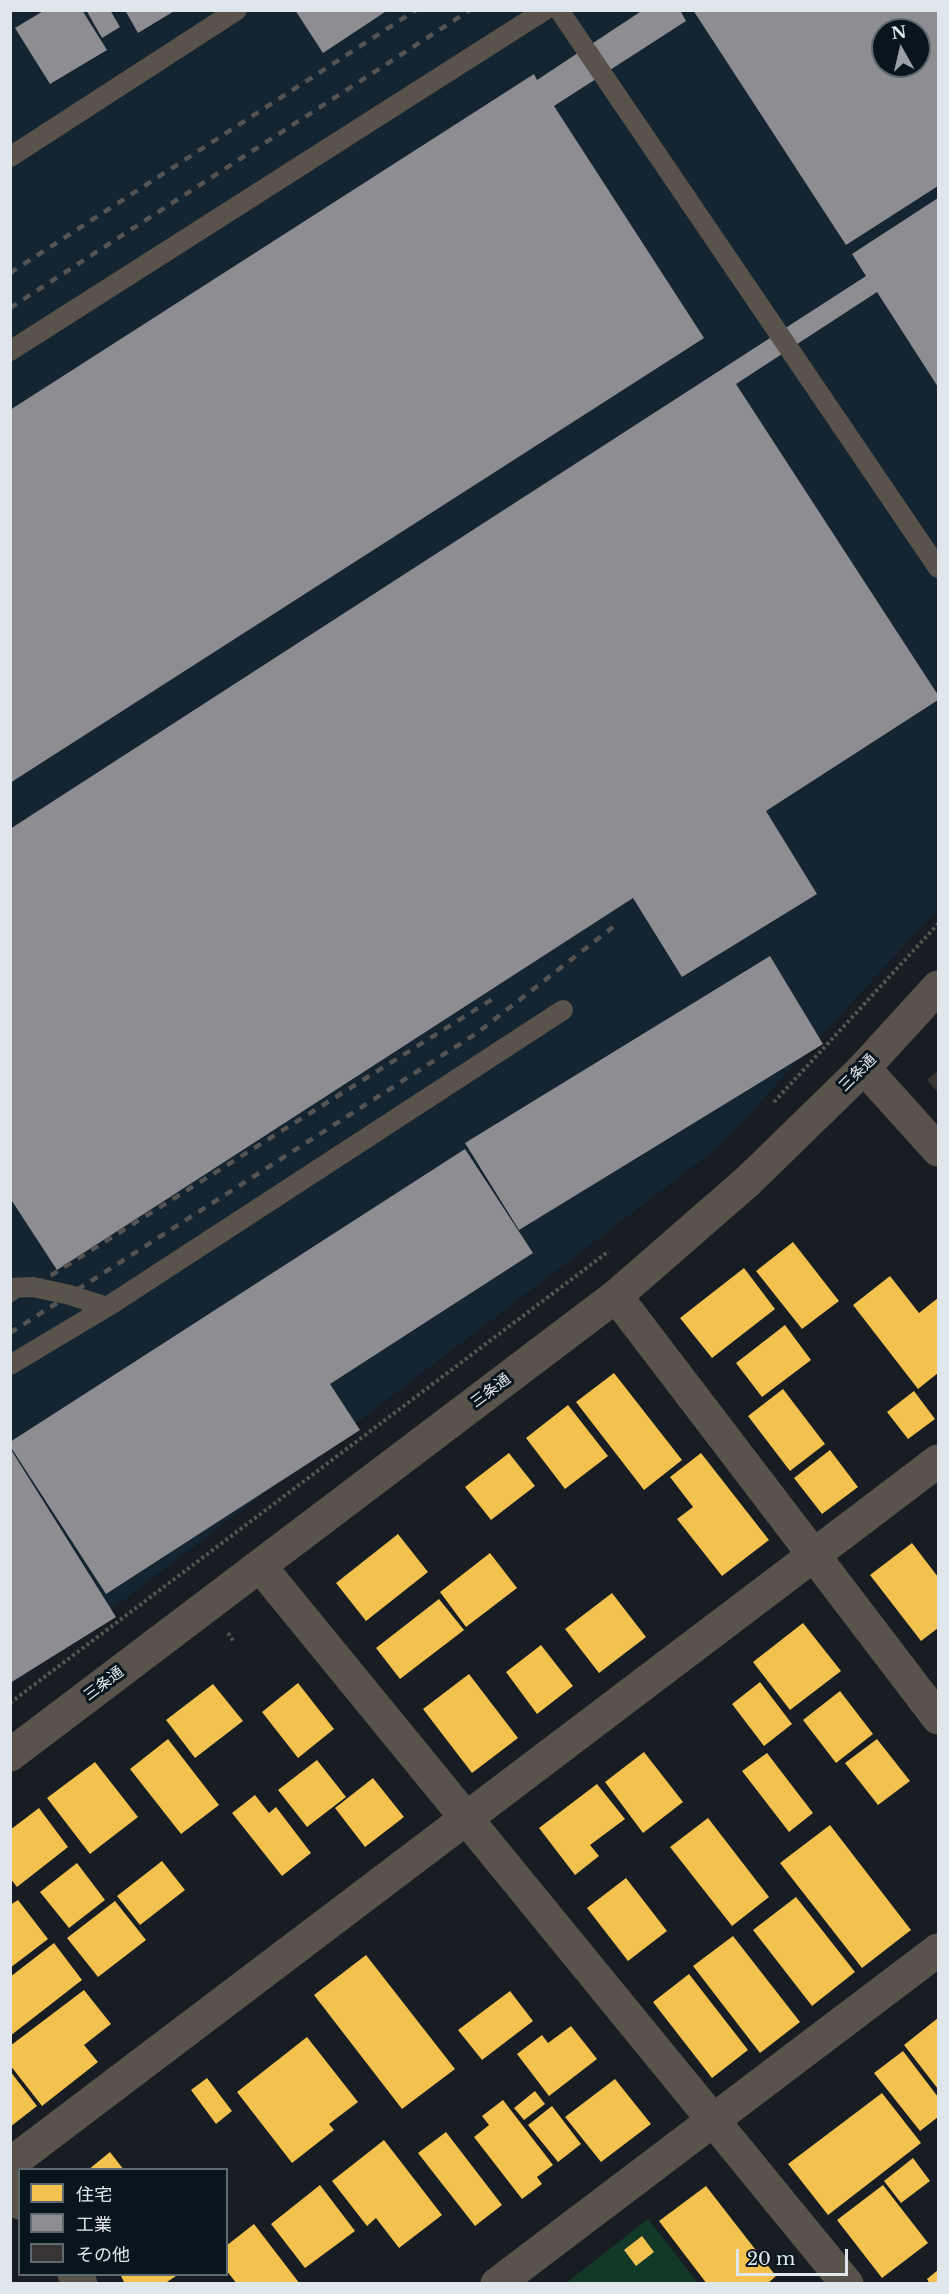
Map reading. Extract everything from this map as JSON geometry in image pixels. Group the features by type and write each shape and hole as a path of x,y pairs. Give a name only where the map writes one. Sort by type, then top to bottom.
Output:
{"street":[{"name":"三条通","path":"10,1755 616,1296 748,1181 864,1068 939,987"},
{"path":"864,1068 939,1150"},
{"path":"616,1296 939,1718"},
{"path":"10,2164 939,1461"},
{"path":"260,1566 847,2283"},
{"path":"497,2283 939,1950"}],"lane":[{"path":"10,157 237,10"},
{"path":"10,351 545,10"},
{"path":"559,10 939,568"},
{"path":"10,1365 107,1307 563,1010"},
{"path":"10,1288 33,1287 70,1295 107,1307"}],"path":[{"path":"772,1104 939,924"},
{"path":"10,1703 613,1248"}],"shaded area":[{"path":"11,11 938,11 938,909 719,1147 11,1686"}],"green space":[{"path":"648,2219 698,2283 565,2284"}],"building: 住宅":[{"path":"793,1242 839,1301 802,1329 756,1271"},
{"path":"744,1268 775,1309 712,1358 680,1318"},
{"path":"890,1276 919,1313 938,1298 938,1373 918,1389 853,1305"},
{"path":"785,1325 811,1360 762,1397 736,1363"},
{"path":"614,1373 682,1460 644,1490 576,1402"},
{"path":"783,1389 825,1444 790,1471 748,1416"},
{"path":"914,1391 935,1419 908,1439 887,1412"},
{"path":"568,1405 608,1456 565,1489 526,1438"},
{"path":"830,1450 858,1487 822,1514 794,1478"},
{"path":"509,1453 535,1486 491,1520 465,1487"},
{"path":"701,1453 769,1540 722,1576 677,1519 693,1507 670,1477"},
{"path":"398,1534 428,1572 366,1621 336,1583"},
{"path":"912,1543 938,1577 938,1628 921,1641 870,1575"},
{"path":"490,1553 517,1588 466,1627 440,1592"},
{"path":"612,1593 646,1637 599,1673 565,1629"},
{"path":"439,1599 464,1630 400,1679 376,1648"},
{"path":"803,1623 841,1671 790,1710 753,1662"},
{"path":"541,1645 573,1686 537,1714 506,1672"},
{"path":"469,1674 518,1738 472,1773 423,1709"},
{"path":"760,1682 792,1724 764,1746 732,1704"},
{"path":"298,1683 334,1729 298,1758 262,1712"},
{"path":"213,1684 243,1721 195,1758 166,1720"},
{"path":"840,1691 873,1734 836,1763 803,1720"},
{"path":"168,1739 219,1805 181,1834 130,1769"},
{"path":"877,1739 910,1781 878,1805 845,1763"},
{"path":"644,1752 683,1802 643,1833 605,1782"},
{"path":"767,1753 813,1813 789,1832 742,1771"},
{"path":"317,1760 346,1797 307,1827 278,1790"},
{"path":"95,1762 138,1817 90,1854 47,1798"},
{"path":"373,1778 404,1817 365,1847 335,1808"},
{"path":"597,1784 625,1819 590,1845 599,1856 575,1875 539,1828"},
{"path":"255,1795 269,1813 276,1807 311,1853 282,1876 232,1813"},
{"path":"39,1808 68,1847 17,1887 10,1878 10,1830"},
{"path":"708,1818 769,1897 732,1926 670,1847"},
{"path":"830,1825 911,1930 862,1968 780,1863"},
{"path":"162,1861 185,1890 140,1925 117,1896"},
{"path":"77,1863 105,1900 69,1928 40,1892"},
{"path":"626,1878 667,1931 628,1961 587,1908"},
{"path":"796,1897 855,1972 812,2006 753,1930"},
{"path":"18,1900 48,1939 10,1968 10,1905"},
{"path":"115,1901 146,1940 98,1977 67,1938"},
{"path":"733,1936 800,2022 760,2053 693,1966"},
{"path":"54,1943 82,1980 10,2036 10,1977"},
{"path":"366,1955 455,2069 402,2109 314,1995"},
{"path":"689,1974 748,2050 712,2078 653,2002"},
{"path":"84,1990 111,2024 84,2045 98,2062 42,2106 10,2065 10,2046"},
{"path":"510,1991 533,2021 482,2060 458,2030"},
{"path":"938,2018 938,2089 904,2045"},
{"path":"571,2026 597,2059 549,2096 517,2054 542,2035 548,2043"},
{"path":"307,2037 358,2102 329,2124 334,2130 292,2163 237,2092"},
{"path":"903,2051 938,2097 938,2117 920,2131 874,2073"},
{"path":"10,2071 37,2106 10,2127"},
{"path":"207,2078 232,2111 216,2124 191,2090"},
{"path":"615,2079 651,2124 601,2162 565,2117"},
{"path":"535,2091 545,2104 524,2120 514,2108"},
{"path":"882,2093 921,2143 828,2215 788,2164"},
{"path":"503,2100 553,2165 537,2177 542,2184 522,2199 474,2137 489,2125 482,2116"},
{"path":"552,2106 581,2144 558,2162 528,2125"},
{"path":"446,2132 502,2205 475,2226 418,2153"},
{"path":"384,2140 442,2215 399,2248 376,2218 367,2226 332,2181"},
{"path":"110,2152 122,2168 90,2168"},
{"path":"913,2158 930,2181 901,2203 884,2181"},
{"path":"320,2185 355,2231 305,2268 271,2224"},
{"path":"883,2185 928,2243 882,2278 837,2220"},
{"path":"706,2186 776,2276 767,2284 707,2284 659,2221"},
{"path":"254,2224 300,2284 237,2284 228,2273 228,2244"},
{"path":"642,2236 654,2252 636,2266 624,2250"},
{"path":"938,2270 938,2284 930,2284 927,2279"},
{"path":"121,2276 176,2276 164,2284 125,2284"}],"building: 工業":[{"path":"45,10 82,10 107,50 50,84 15,28"},
{"path":"86,10 110,10 120,27 102,38"},
{"path":"125,10 176,10 138,33"},
{"path":"295,10 388,10 323,53"},
{"path":"643,10 680,10 686,21 554,106 704,338 10,783 10,410 534,74 537,80"},
{"path":"693,10 938,10 938,186 846,245"},
{"path":"938,198 938,387 877,292 736,384 938,695 938,700 766,811 817,894 682,977 633,898 57,1270 10,1198 10,829 866,276 852,254"},
{"path":"770,956 823,1044 519,1230 465,1143"},
{"path":"465,1149 533,1253 330,1384 360,1430 106,1594 10,1446 10,1442"},
{"path":"10,1448 116,1617 10,1683"}],"building: その他":[{"path":"938,1070 938,1093 927,1080"}],"railway":[{"path":"10,273 416,10"},
{"path":"10,308 470,10"},
{"path":"10,1333 477,1033 613,927"},
{"path":"10,1301 494,998"}]}
